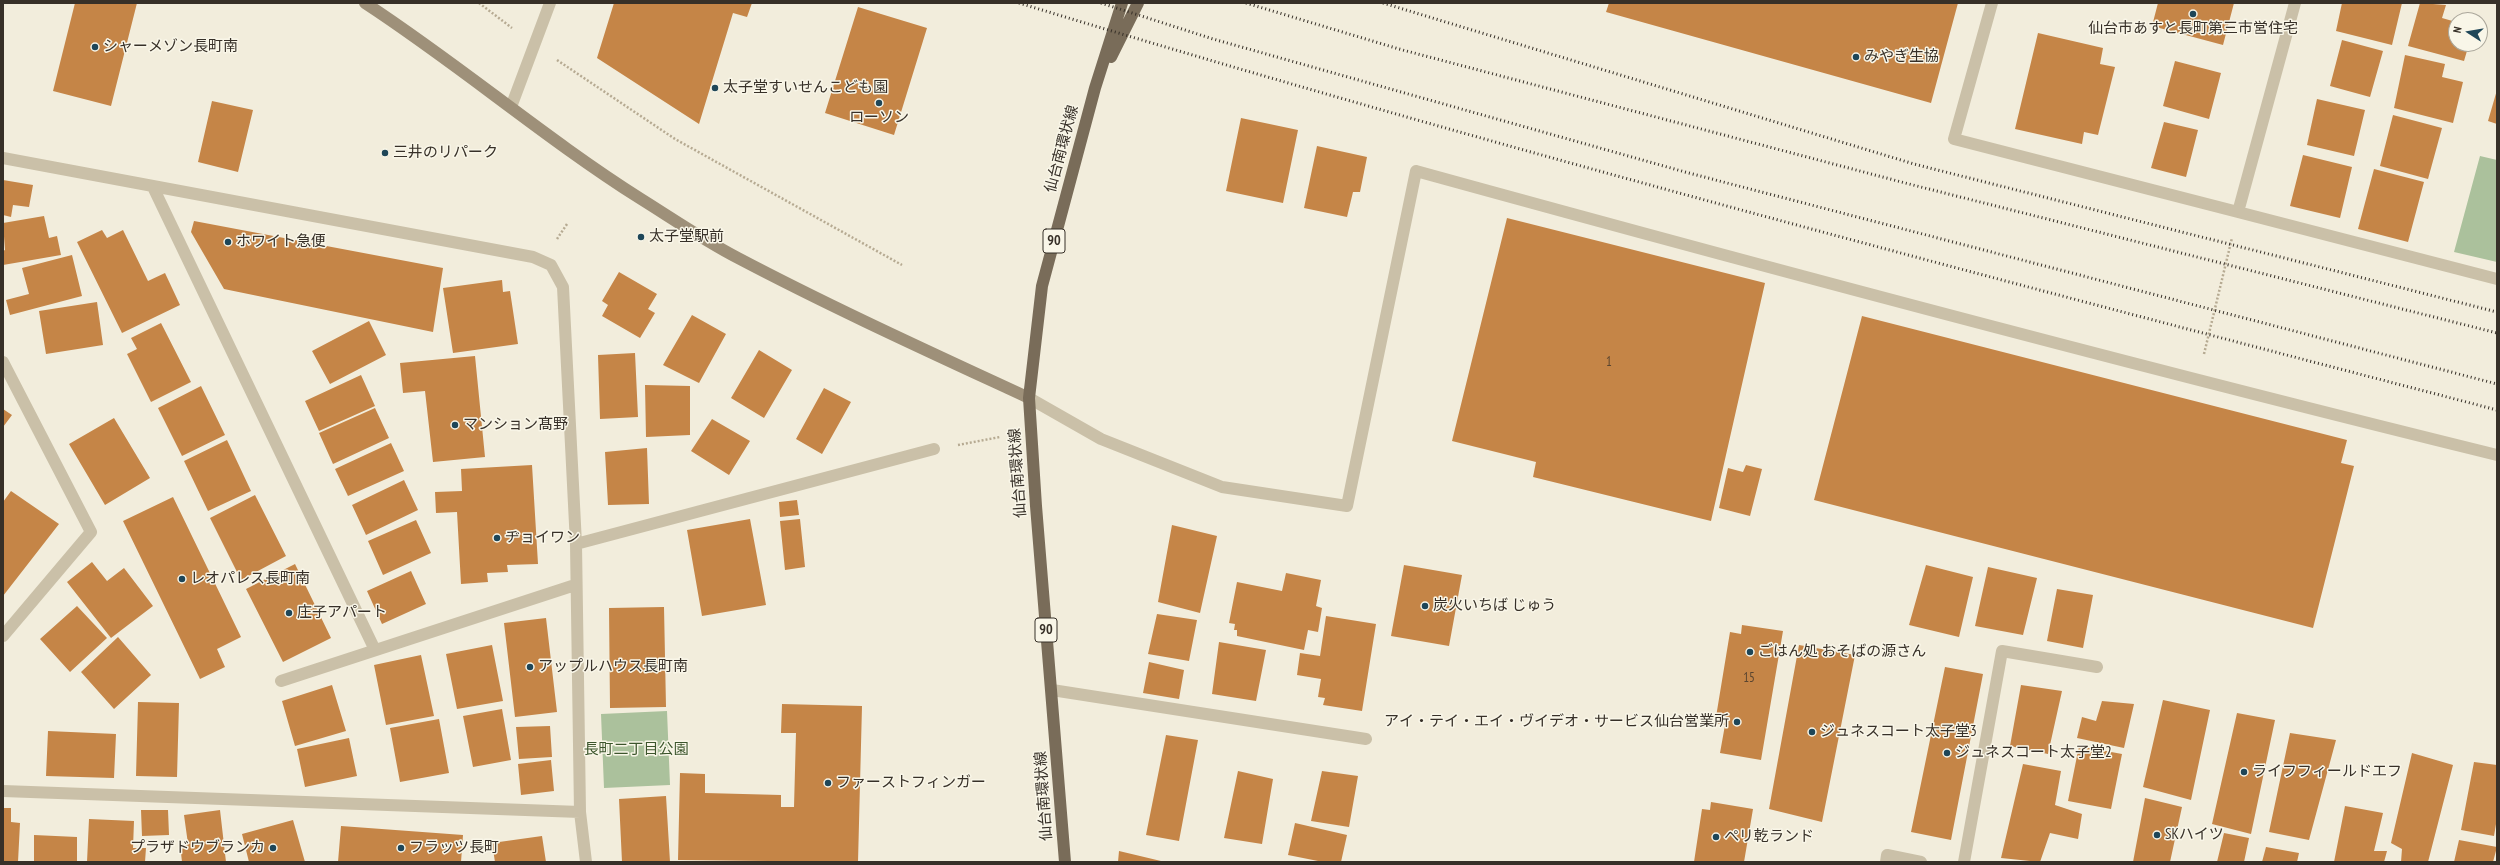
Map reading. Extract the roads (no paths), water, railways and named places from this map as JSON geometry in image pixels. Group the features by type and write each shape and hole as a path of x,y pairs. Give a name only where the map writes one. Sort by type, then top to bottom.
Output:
{"main road":[{"name":"仙台南環状線","path":"1065,862 1036,506 1030,398 1042,286 1095,88 1122,3"},
{"name":"仙台南環状線","path":"1095,88 1138,3"}],"street":[{"path":"365,3 424,42 511,107 639,198 737,258 920,348 1030,398 1101,439 1222,487 1347,506 1416,170 1764,266 2198,381 2497,455"},
{"path":"511,107 550,3"},
{"path":"1992,3 1954,139 2497,278"},
{"path":"2238,212 2295,3"},
{"path":"3,158 533,257 551,266 563,287 576,544 580,812 586,862"},
{"path":"153,186 375,650"},
{"path":"3,362 91,532 3,636"},
{"path":"576,544 934,449"},
{"path":"281,681 576,585"},
{"path":"1964,862 2002,651 2097,667"},
{"path":"1052,690 1366,739"},
{"path":"3,791 580,812"},
{"path":"1886,862 1887,855 1922,862"}],"railway":[{"path":"1019,3 1387,111 1756,214 2497,410"},
{"path":"1101,3 1213,39 1685,172 2497,384"},
{"path":"1246,3 1399,49 1909,184 2497,333"},
{"path":"1383,3 1914,164 2497,312"}],"place":[{"name":"仙台市あすと長町第三市営住宅","path":"2193,14"},
{"name":"シャーメゾン長町南","path":"95,47"},
{"name":"みやぎ生協","path":"1856,57"},
{"name":"太子堂すいせんこども園","path":"715,88"},
{"name":"ローソン","path":"879,103"},
{"name":"三井のリパーク","path":"385,153"},
{"name":"太子堂駅前","path":"641,237"},
{"name":"ホワイト急便","path":"228,242"},
{"name":"マンション髙野","path":"455,425"},
{"name":"ヂョイワン","path":"497,538"},
{"name":"レオパレス長町南","path":"182,579"},
{"name":"炭火いちば じゅう","path":"1425,606"},
{"name":"庄子アパート","path":"289,613"},
{"name":"ごはん処 おそばの源さん","path":"1750,652"},
{"name":"アップルハウス長町南","path":"530,667"},
{"name":"アイ・テイ・エイ・ヴイデオ・サービス仙台営業所","path":"1737,722"},
{"name":"ジュネスコート太子堂3","path":"1812,732"},
{"name":"ジュネスコート太子堂2","path":"1947,753"},
{"name":"ライフフィールドエフ","path":"2244,772"},
{"name":"ファーストフィンガー","path":"828,783"},
{"name":"SKハイツ","path":"2157,835"},
{"name":"ぺリ乾ランド","path":"1716,837"},
{"name":"プラザドウブランカ","path":"273,848"},
{"name":"フラッツ長町","path":"401,848"}],"park label":[{"name":"長町二丁目公園","path":"636,750"}]}
